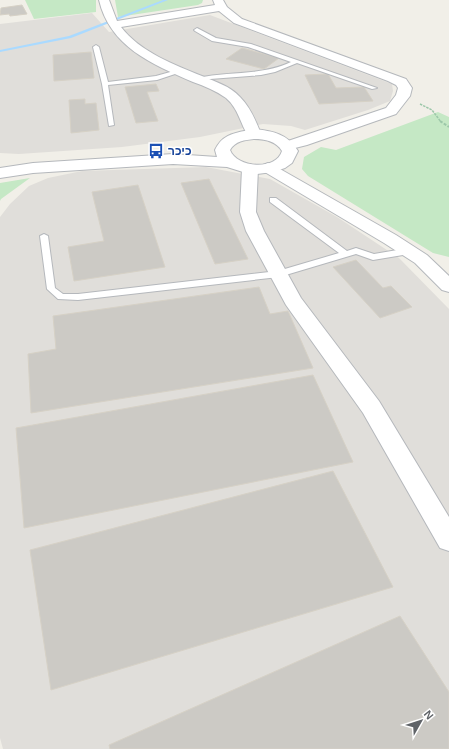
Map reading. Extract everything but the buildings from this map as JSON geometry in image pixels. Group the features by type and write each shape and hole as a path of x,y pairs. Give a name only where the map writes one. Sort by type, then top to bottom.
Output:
{"street":[{"path":"104,0 106,10 120,34 138,48 181,71 220,88 240,104 254,134"},
{"path":"114,25 220,4 238,21 250,27 393,78 401,82 405,88 403,96 392,112 287,146"},
{"path":"173,159 204,152 225,144 238,136 254,134 270,136 283,142 290,151 289,156 284,161 259,168 239,166 230,162 224,157 222,152 225,144"},
{"path":"0,173 33,168 173,159 230,162"},
{"path":"0,166 33,168"},
{"path":"259,168 409,251 446,278"},
{"path":"259,168 248,212 255,231 293,301 371,407 449,540"}],"lane":[{"path":"197,30 202,35 249,45 374,88"},
{"path":"96,47 105,84 111,124"},
{"path":"199,79 214,76 260,74 281,69 297,61"},
{"path":"105,84 157,78 181,71"},
{"path":"273,200 345,254"},
{"path":"44,236 51,289 60,297 78,297 279,274 356,251 373,257 409,251"}],"path":[{"path":"403,96 432,110 443,124 449,127"}],"shaded area":[{"path":"92,13 109,32 210,15 392,84 393,91 390,101 368,110 305,130 291,126 263,124 200,137 122,147 19,154 0,153 0,24"},
{"path":"206,167 270,179 337,217 399,258 449,309 449,749 3,749 0,738 0,217 10,204 29,186 48,178 82,171"}],"green space":[{"path":"25,0 96,0 96,12 34,19"},
{"path":"115,0 203,0 202,3 198,5 118,17"},
{"path":"438,112 449,117 449,257 433,253 308,176 302,169 304,157 321,147 336,150"},
{"path":"30,178 1,199 0,201 0,183"}],"waterway":[{"path":"0,51 70,37 166,0"}],"place":[{"name":"כיכר","path":"156,151"}]}
